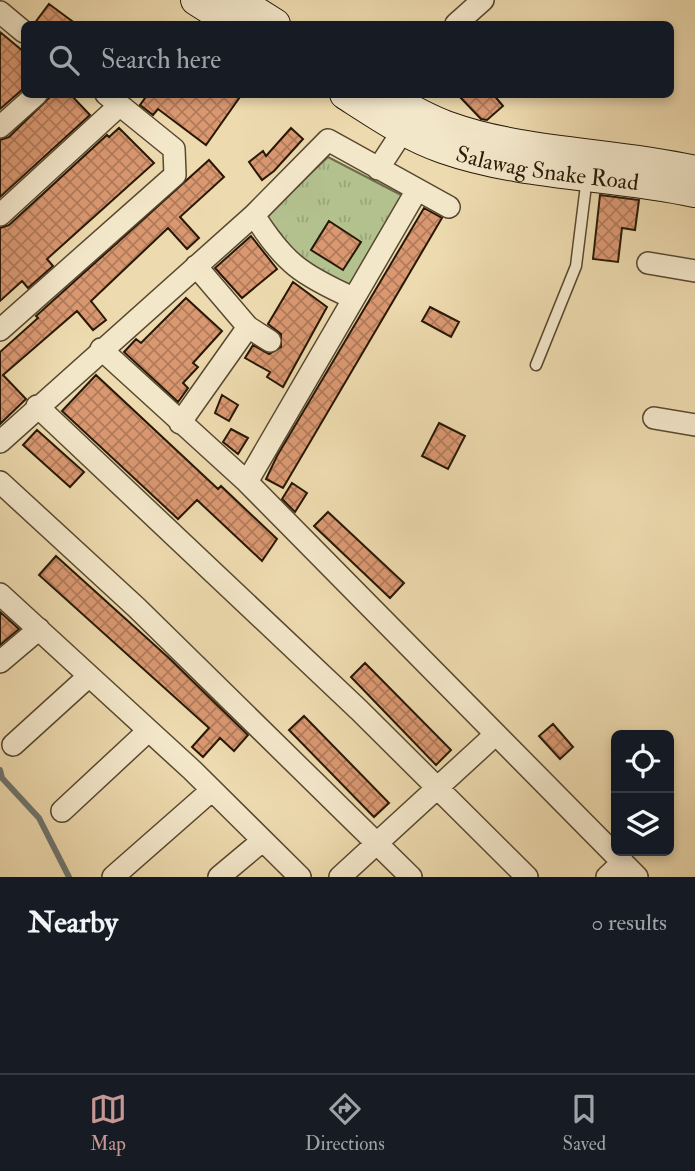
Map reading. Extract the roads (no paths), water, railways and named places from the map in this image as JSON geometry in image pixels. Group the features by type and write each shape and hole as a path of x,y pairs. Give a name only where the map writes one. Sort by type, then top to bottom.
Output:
{"main road":[{"path":"196,0 265,21"},
{"path":"369,98 409,121"},
{"name":"Salawag Snake Road","path":"409,121 446,126 536,148 695,171"},
{"name":"Salawag Snake Road","path":"409,121 441,148 482,160 695,192"}],"street":[{"path":"8,0 0,12 15,0"},
{"path":"459,21 482,0"},
{"path":"0,12 21,30"},
{"path":"0,127 33,98"},
{"path":"0,215 113,100 174,149 174,175 0,330"},
{"path":"378,169 409,121"},
{"path":"0,442 37,406 254,215 328,140 449,207"},
{"path":"247,482 417,190"},
{"path":"254,215 274,246 305,276 353,298"},
{"path":"648,263 695,271"},
{"path":"196,266 248,327 270,341"},
{"path":"180,423 248,327"},
{"path":"101,349 247,482 630,869 607,877"},
{"path":"37,406 527,877"},
{"path":"654,418 695,425"},
{"path":"0,482 137,608 411,877"},
{"path":"0,594 212,790 300,877"},
{"path":"0,663 39,629"},
{"path":"13,745 89,676"},
{"path":"62,811 148,731"},
{"path":"340,877 496,734"},
{"path":"113,877 212,790"},
{"path":"219,877 262,841"}],"lane":[{"path":"536,365 576,266 588,174"}],"waterway":[{"path":"0,770 2,778 39,818 69,877"}]}
